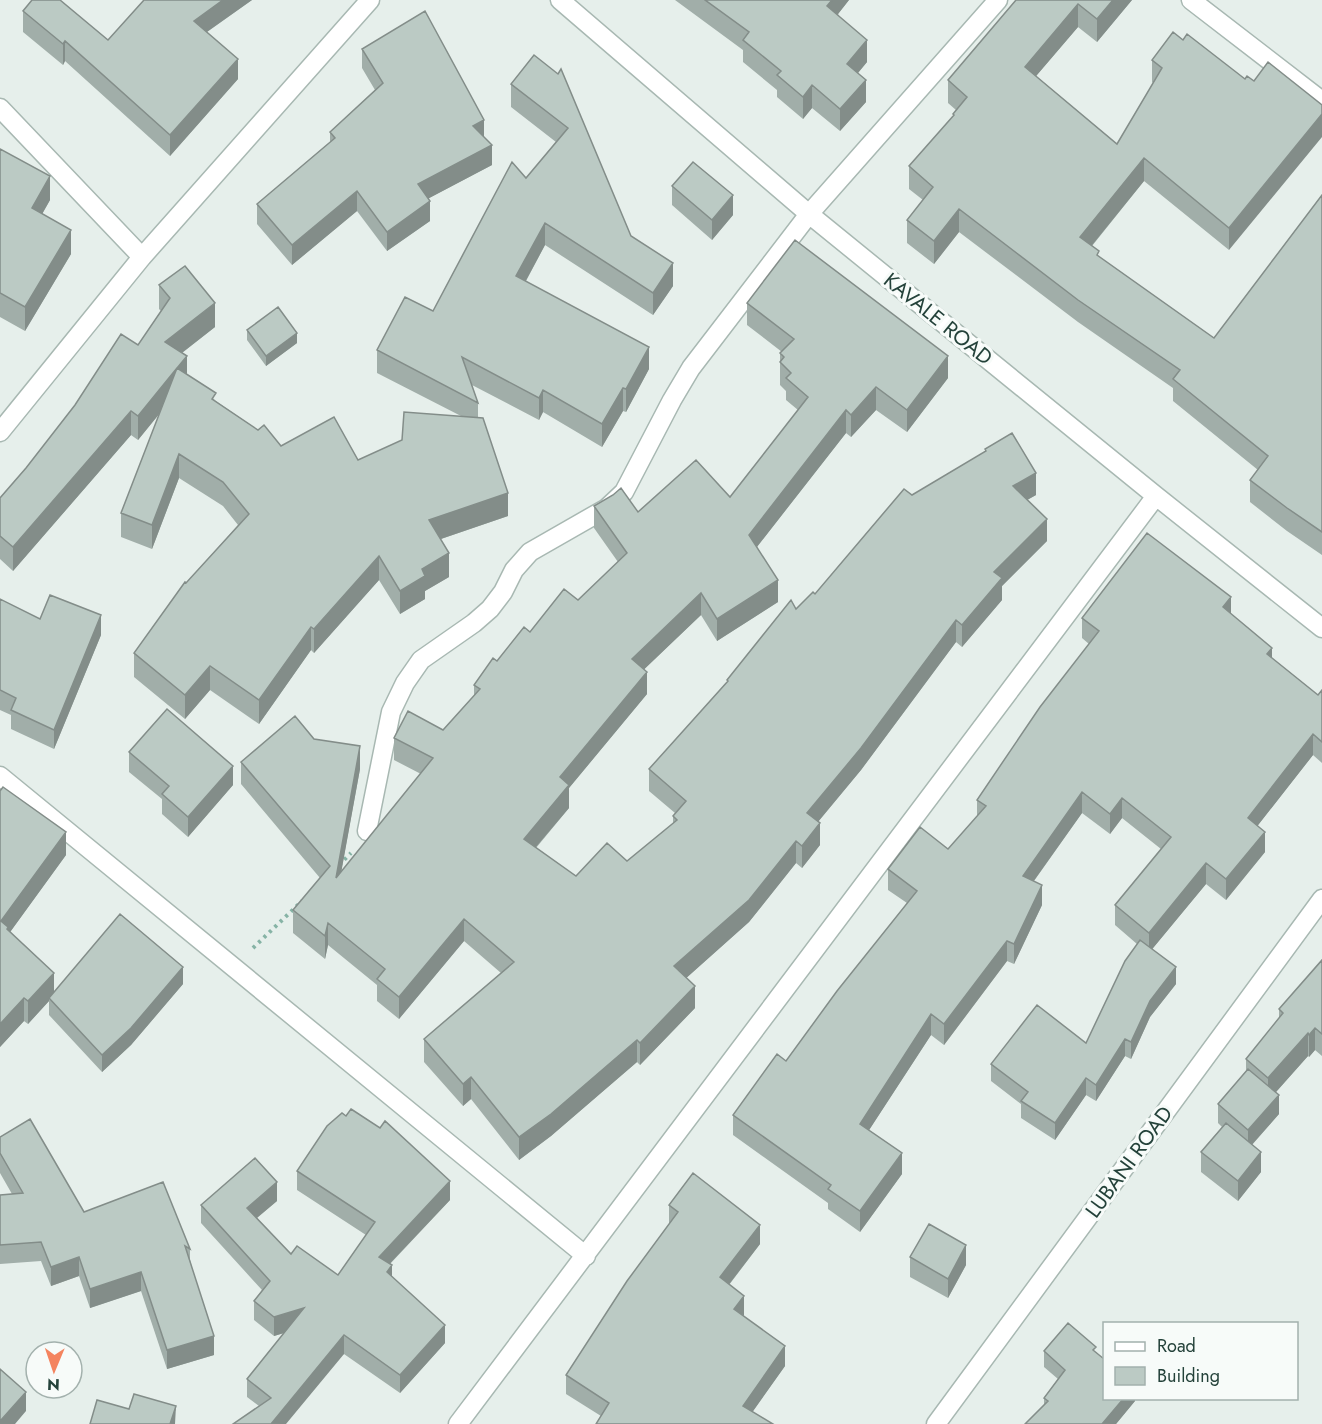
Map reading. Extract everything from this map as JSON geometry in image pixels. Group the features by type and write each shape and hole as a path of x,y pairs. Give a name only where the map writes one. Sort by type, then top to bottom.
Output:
{"street":[{"path":"0,432 142,257 370,0"},
{"name":"KAVALE ROAD","path":"560,0 809,214 1322,628"},
{"path":"367,831 391,712 405,683 421,660 490,609 503,592 514,570 530,552 607,508 624,492 691,368 809,214 998,0"},
{"path":"1191,0 1322,100"},
{"path":"0,108 142,257"},
{"path":"458,1424 1156,496"},
{"path":"0,776 586,1256"},
{"name":"LUBANI ROAD","path":"936,1424 1322,899"}],"path":[{"path":"335,869 360,844 367,831"},
{"path":"233,967 309,893"}],"building":[{"path":"32,0 60,0 108,40 144,0 223,0 194,21 238,59 170,135 65,41 63,44 23,11"},
{"path":"705,0 832,0 827,6 867,40 847,64 866,80 840,109 812,85 803,97 777,75 781,71 743,40 749,32"},
{"path":"1016,0 1113,0 1097,19 1078,4 1025,67 1117,144 1162,68 1152,60 1173,32 1183,40 1187,34 1245,79 1247,76 1254,81 1268,62 1322,105 1322,114 1229,228 1144,158 1080,237 1099,251 1097,255 1214,338 1322,195 1322,532 1250,480 1268,456 1173,379 1180,370 1078,300 959,209 934,241 907,220 933,187 909,166 967,97 948,80"},
{"path":"425,11 484,120 473,126 492,145 418,184 430,201 387,232 357,191 292,245 257,204 335,138 330,132 383,83 362,49"},
{"path":"534,55 558,74 561,69 631,236 673,263 653,293 545,223 516,276 649,347 626,389 623,388 602,424 543,390 539,398 462,357 478,403 377,350 405,297 433,311 512,162 526,178 568,128 511,84"},
{"path":"0,149 50,176 32,208 71,230 25,307 0,293"},
{"path":"693,162 733,195 712,220 672,186"},
{"path":"795,240 948,356 907,410 876,387 851,415 846,410 749,535 778,580 717,619 701,593 632,659 647,672 560,777 569,785 524,839 576,876 607,843 627,861 677,820 673,816 686,801 649,769 728,681 791,600 796,609 813,592 815,594 904,489 912,495 1012,433 1036,473 1013,486 1047,519 994,572 1002,578 962,625 956,620 861,748 807,813 820,823 802,846 796,841 749,900 674,966 695,986 640,1043 637,1040 551,1114 519,1137 471,1077 463,1084 424,1039 514,962 464,919 399,997 377,979 385,969 328,923 325,936 293,910 330,866 241,762 295,716 314,739 360,746 336,878 433,758 394,738 408,711 443,730 480,689 474,685 493,658 497,661 524,627 530,632 564,589 578,600 627,553 594,506 621,488 638,512 696,460 730,497 808,397 786,378 791,373 780,362 784,357 780,353 794,339 747,303"},
{"path":"185,266 215,303 165,342 187,356 138,416 131,411 13,547 0,536 0,498 75,405 121,334 138,345 170,298 159,285"},
{"path":"278,307 297,333 266,356 247,330"},
{"path":"177,368 216,393 212,399 258,430 264,425 281,446 334,417 358,460 402,440 404,412 483,418 508,493 429,520 449,553 422,569 425,576 400,591 379,556 314,629 311,627 259,700 210,666 185,695 134,653 185,582 249,514 223,482 179,454 152,525 121,513"},
{"path":"1147,533 1231,597 1223,607 1272,648 1267,654 1318,695 1322,690 1322,742 1313,734 1248,818 1265,832 1226,879 1206,863 1149,933 1115,905 1171,837 1122,798 1110,814 1082,792 1023,876 1042,885 1014,944 1007,941 944,1024 931,1014 860,1124 902,1153 860,1211 828,1189 831,1185 733,1115 777,1054 786,1061 837,991 917,891 888,869 920,827 948,849 986,806 977,800 1040,707 1099,631 1082,618"},
{"path":"50,595 101,615 54,730 11,710 16,698 0,690 0,599 40,619"},
{"path":"167,709 233,766 188,817 162,794 169,786 129,752"},
{"path":"3,787 66,832 1,921 54,973 28,1001 24,998 0,1024 0,791"},
{"path":"120,914 183,967 131,1028 102,1055 49,998"},
{"path":"1140,940 1176,967 1150,1001 1131,1042 1125,1039 1096,1085 1086,1078 1055,1123 1021,1101 1028,1092 991,1064 1037,1005 1086,1043 1125,961"},
{"path":"1322,960 1322,1034 1315,1028 1309,1035 1308,1033 1268,1078 1246,1059 1283,1013 1279,1009"},
{"path":"1248,1069 1279,1095 1248,1130 1218,1104"},
{"path":"351,1109 380,1128 385,1121 450,1181 379,1257 392,1265 387,1272 445,1325 400,1375 344,1335 271,1424 233,1424 271,1398 247,1379 304,1308 274,1317 254,1301 270,1281 201,1205 255,1158 277,1182 247,1208 291,1254 297,1246 338,1275 375,1222 297,1171 327,1126 342,1113 346,1116"},
{"path":"30,1119 84,1212 163,1182 190,1249 185,1246 214,1336 167,1350 141,1272 90,1289 79,1257 51,1267 41,1242 0,1245 0,1195 23,1193 0,1153 0,1137"},
{"path":"1226,1123 1261,1152 1238,1181 1201,1152"},
{"path":"693,1173 760,1225 720,1277 744,1296 734,1309 785,1346 743,1406 773,1424 596,1424 609,1403 566,1375 627,1281 678,1212 669,1205"},
{"path":"929,1224 966,1245 948,1279 910,1257"},
{"path":"1068,1323 1096,1347 1093,1350 1103,1358 1103,1400 1122,1400 1102,1424 1025,1424 1048,1401 1044,1398 1065,1370 1044,1351"},
{"path":"0,1369 24,1390 24,1394 0,1421"},
{"path":"134,1394 176,1406 170,1424 90,1424 97,1400 129,1409"}]}
